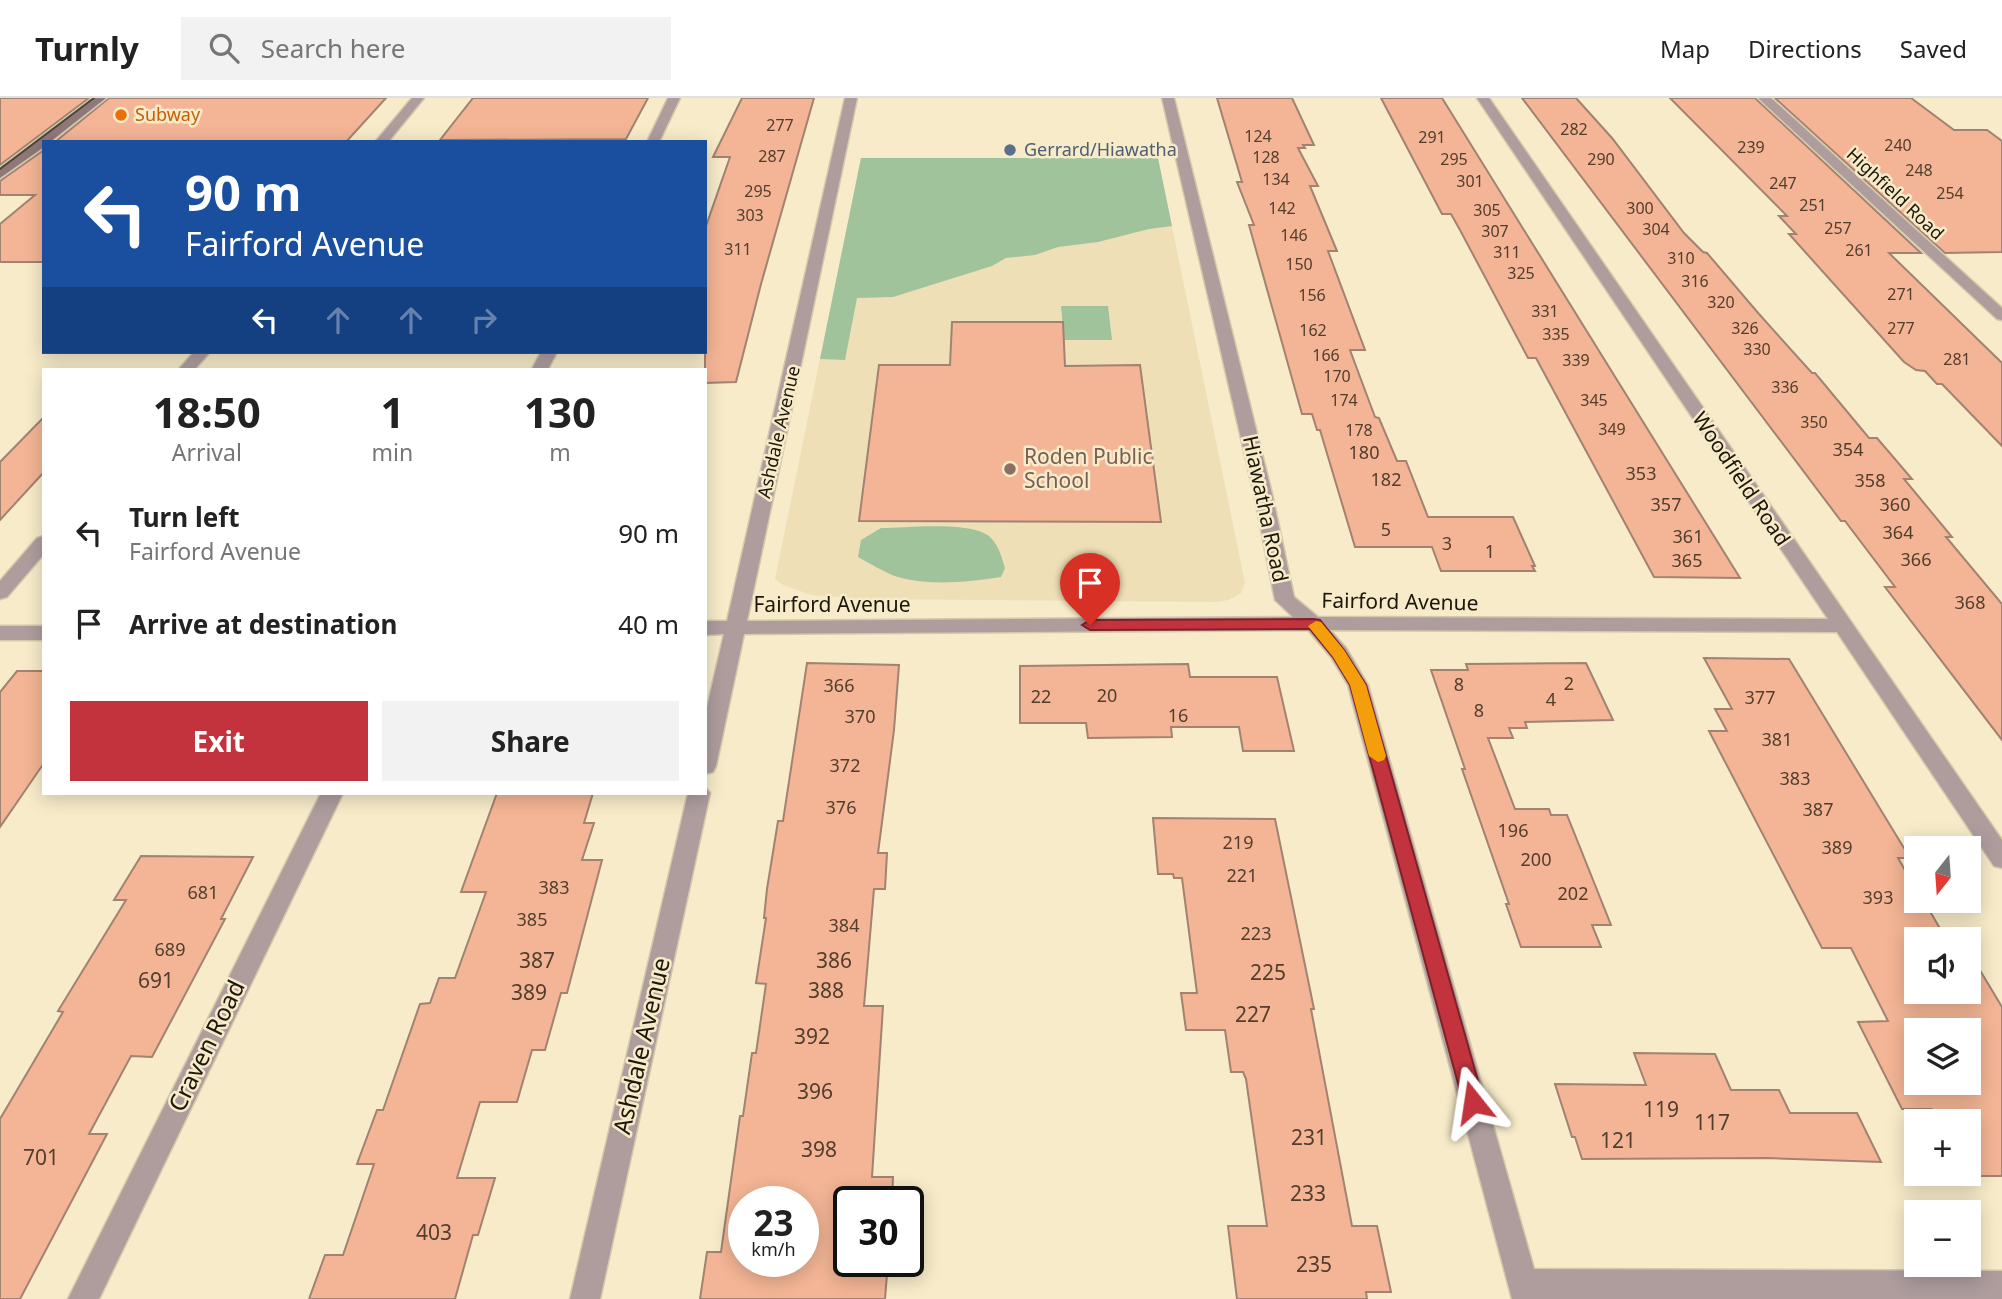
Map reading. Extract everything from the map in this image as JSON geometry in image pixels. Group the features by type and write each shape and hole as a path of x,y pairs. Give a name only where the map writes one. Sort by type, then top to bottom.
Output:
{"main road":[{"path":"45,140 100,98"},
{"path":"0,174 42,142"}],"street":[{"path":"383,140 418,98"},
{"path":"654,140 674,98"},
{"name":"Ashdale Avenue","path":"707,757 851,98"},
{"name":"Hiawatha Road","path":"1168,98 1263,494 1285,600 1314,624 1339,653 1358,685 1525,1291"},
{"name":"Woodfield Road","path":"1483,98 2002,859"},
{"name":"Highfield Road","path":"1764,98 2002,316"},
{"path":"188,368 200,354"},
{"path":"0,593 42,544"},
{"name":"Fairford Avenue","path":"707,628 1314,624 1842,625"},
{"path":"0,633 42,633"},
{"name":"Craven Road","path":"83,1299 331,795"},
{"name":"Ashdale Avenue","path":"585,1299 699,795"},
{"path":"1525,1291 2002,1286"}],"shaded area":[{"name":"Roden Public School","path":"861,158 1158,158 1245,583 1241,593 1217,602 865,599 811,595 783,585 775,579"}],"green space":[{"path":"861,158 1158,158 1172,226 1098,242 1058,247 1035,255 1006,258 992,266 893,297 857,298 845,360 820,359"},
{"path":"1061,306 1108,306 1112,340 1064,340"},
{"path":"955,527 982,532 996,545 1005,568 1001,577 961,582 918,581 892,575 858,557 861,540 881,528"}],"building":[{"path":"0,98 89,98 0,165"},
{"path":"109,98 386,98 348,140 57,140"},
{"path":"473,98 648,98 626,139 440,140"},
{"path":"742,98 814,98 736,382 707,383 705,368 707,223 730,157 713,157"},
{"path":"1217,98 1292,98 1314,145 1298,148 1318,186 1310,186 1337,251 1328,251 1365,350 1350,350 1375,417 1379,418 1397,461 1406,461 1428,517 1513,517 1535,571 1441,571 1432,547 1355,547 1320,430 1317,430 1312,414 1302,414 1249,225 1254,225 1237,182 1242,182"},
{"path":"1381,98 1442,98 1740,578 1654,577 1536,358 1528,358 1451,214 1442,214"},
{"path":"1522,98 1576,98 1612,138 1684,233 1707,253 1812,373 1815,373 1869,438 1877,438 1912,479 1904,479 1952,537 1946,537 2002,604 2002,740 1885,587 1895,587 1845,521 1841,521"},
{"path":"1670,98 1755,98 1921,253 1889,253 2002,363 2002,446 1942,384 1937,384 1925,371 1916,370 1904,362 1789,234 1796,234 1779,216 1787,216"},
{"path":"1775,98 1911,98 1954,130 1987,130 2002,141 2002,252 1945,253"},
{"path":"42,151 42,262 0,262 0,224 35,195 0,195 0,181"},
{"path":"952,322 1063,322 1065,366 1140,365 1161,522 859,521 879,365 950,365"},
{"path":"42,419 42,474 0,520 0,462"},
{"path":"1704,658 1789,659 1904,848 1904,858 1898,858 1904,868 1904,914 1932,914 1939,927 1904,927 1904,1004 1981,1004 1981,972 2002,1007 2002,1176 1981,1176 1981,1109 1902,1109 1858,1022 1888,1021 1851,948 1822,948 1709,731 1727,731 1715,709 1732,709"},
{"path":"807,663 899,665 894,730 878,853 887,853 885,889 874,889 864,1006 883,1006 872,1177 893,1177 893,1186 833,1186 833,1277 887,1277 885,1299 700,1299 707,1252 721,1252 728,1202 728,1277 819,1277 819,1186 730,1186 740,1116 743,1116 752,1053 756,1053 766,984 756,983 778,821 783,821"},
{"path":"1586,663 1613,720 1525,722 1527,728 1509,728 1513,738 1488,738 1515,809 1549,809 1551,815 1567,815 1611,925 1592,925 1601,947 1521,947 1431,670 1468,670 1466,664"},
{"path":"1188,664 1190,677 1277,677 1294,751 1243,751 1239,727 1171,727 1172,737 1088,738 1086,723 1020,723 1020,666"},
{"path":"17,671 42,671 42,766 0,827 0,692"},
{"path":"496,795 592,795 584,823 594,823 582,860 602,860 567,993 561,993 545,1050 532,1050 517,1102 480,1102 457,1178 495,1178 478,1235 473,1235 455,1299 309,1299 325,1255 343,1255 374,1164 357,1164 377,1110 383,1110 420,1004 430,1003 439,978 455,978 486,892 461,892"},
{"path":"1153,818 1275,819 1314,1009 1311,1009 1352,1226 1377,1226 1391,1292 1366,1292 1367,1299 1237,1299 1228,1226 1267,1226 1246,1079 1243,1072 1231,1072 1225,1030 1186,1030 1181,993 1197,993 1182,878 1174,878 1173,874 1158,874"},
{"path":"141,856 253,857 221,919 225,919 152,1057 131,1056 89,1134 107,1134 20,1299 0,1299 0,1119 63,1012 58,1011 126,900 114,900"},
{"path":"1634,1053 1715,1054 1731,1090 1779,1090 1790,1113 1857,1113 1881,1162 1767,1158 1582,1159 1555,1084 1646,1085"}],"tram line":[{"path":"0,169 94,98"}],"slow traffic":[{"path":"1316,626 1339,653 1358,685 1378,756"}],"place":[{"name":"Subway","path":"121,115"},
{"name":"Gerrard/Hiawatha","path":"1010,150"},
{"name":"Roden Public School","path":"1010,469"}],"route":[{"path":"1090,625 1314,624 1339,653 1358,685 1473,1102"}]}
